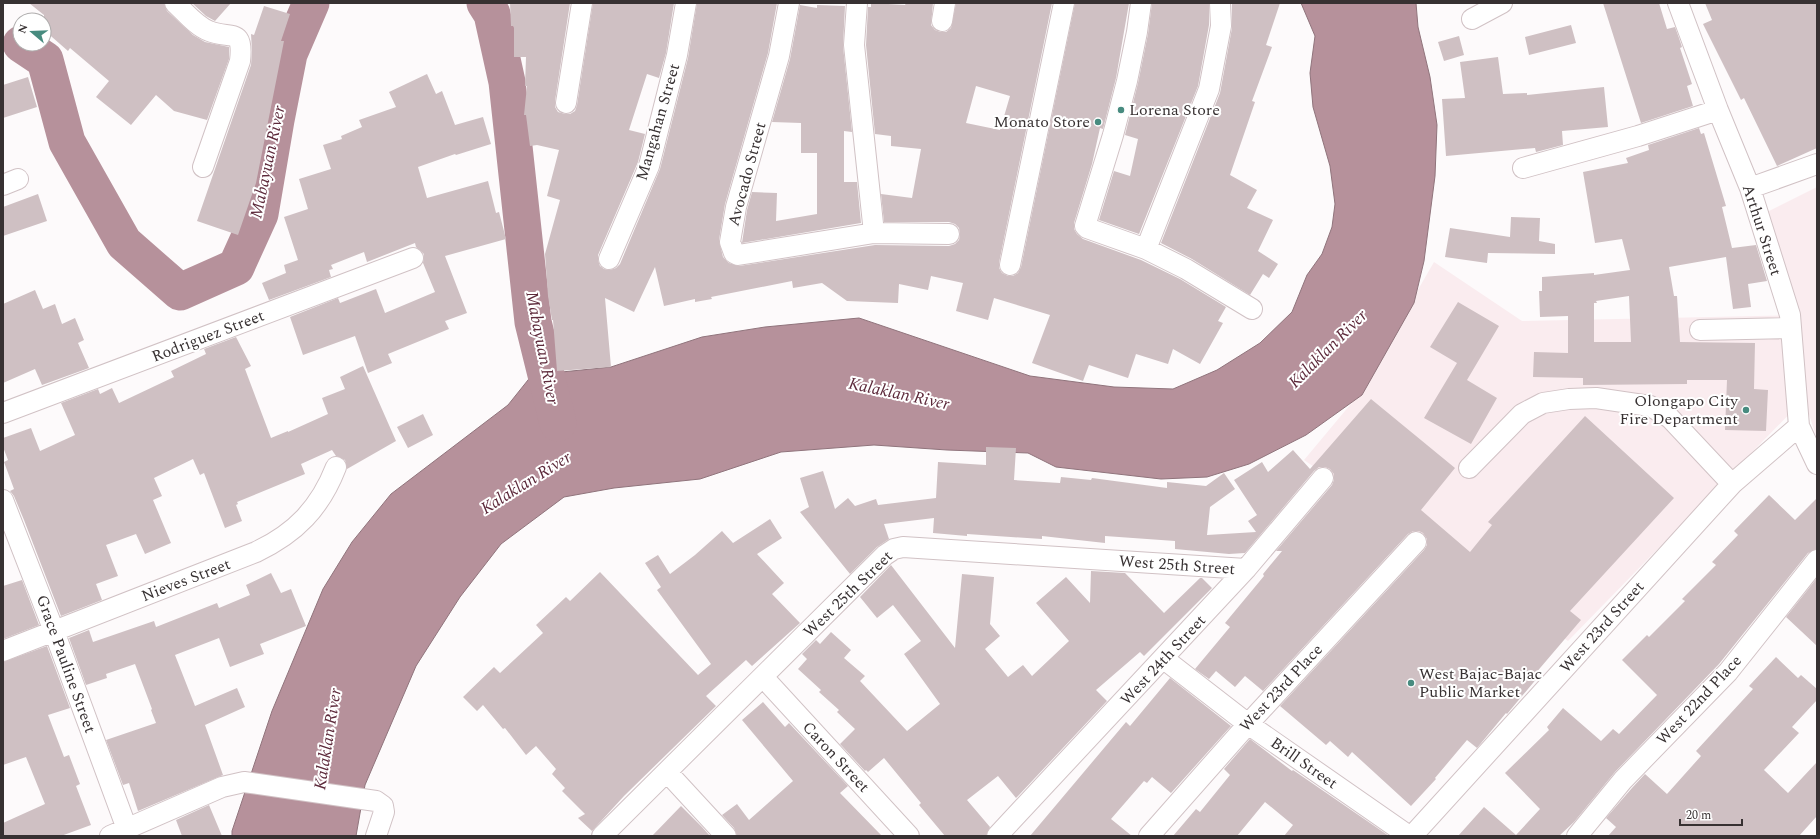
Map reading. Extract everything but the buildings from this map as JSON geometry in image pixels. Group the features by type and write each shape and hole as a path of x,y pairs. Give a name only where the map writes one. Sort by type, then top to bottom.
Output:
{"street":[{"path":"175,3 209,32 233,35 239,40 242,48 240,61 204,167"},
{"path":"566,104 582,3"},
{"name":"Mangahan Street","path":"609,259 649,166 677,55 686,3"},
{"name":"Avocado Street","path":"789,3 779,56 736,207 730,242 731,249 738,255 874,233"},
{"path":"857,3 854,45 874,233 949,234"},
{"path":"1010,265 1064,3"},
{"path":"1141,3 1127,81 1113,135 1085,226 1146,249 1186,269 1252,309"},
{"path":"1146,249 1209,89 1222,26 1220,3"},
{"path":"1472,19 1502,3"},
{"name":"Arthur Street","path":"1678,3 1718,110 1750,188 1790,315 1799,426 1817,464"},
{"path":"1523,168 1638,136 1718,110"},
{"path":"1750,188 1817,164"},
{"name":"Rodriguez Street","path":"3,413 412,258"},
{"path":"1700,330 1791,328"},
{"path":"1469,468 1522,414 1543,403 1569,399 1596,398 1650,406 1670,418 1732,484"},
{"name":"West 23rd Street","path":"1412,836 1732,484 1799,426"},
{"name":"Nieves Street","path":"3,651 256,552 275,543 297,527 311,510 328,488 336,467"},
{"name":"West 24th Street","path":"997,836 1246,569 1323,478"},
{"name":"Grace Pauline Street","path":"3,500 54,631 119,833"},
{"name":"West 23rd Place","path":"1149,836 1248,724 1416,542"},
{"name":"West 25th Street","path":"602,836 885,555 894,549 903,547 1246,569"},
{"name":"West 22nd Place","path":"1577,836 1623,780 1728,672 1817,560"},
{"name":"Brill Street","path":"1164,658 1248,724 1409,836"},
{"name":"Caron Street","path":"763,677 909,836"},
{"path":"667,772 726,836"},
{"path":"119,833 222,787 244,782 376,802 382,806 384,812 376,836"}],"shaded area":[{"path":"1817,187 1817,439 1804,399 1568,641 1304,460 1355,399 1434,262 1522,321 1800,315 1763,214"}],"water":[{"name":"Kalaklan River","path":"1301,3 1416,3 1418,27 1430,77 1437,125 1435,176 1424,261 1414,303 1362,395 1306,435 1249,464 1207,477 1161,479 1056,467 1028,453 947,450 874,445 781,452 700,479 614,488 564,497 501,544 460,597 416,666 365,785 356,836 232,836 232,831 272,711 323,589 352,542 391,494 508,405 532,375 611,367 702,337 765,327 859,318 1030,376 1114,387 1173,389 1217,370 1260,343 1292,312 1307,275 1322,254 1332,227 1335,204 1330,166 1313,107 1310,73 1315,36"}],"waterway":[{"name":"Mabayuan River","path":"33,52 45,60 67,142 124,243 180,292 236,267 260,214 289,54 311,3"},
{"name":"Mabayuan River","path":"485,3 492,14 507,82 533,322 558,423"}],"place":[{"name":"Lorena Store","path":"1121,110"},
{"name":"Monato Store","path":"1098,122"},
{"name":"Olongapo City Fire Department","path":"1746,410"},
{"name":"West Bajac-Bajac Public Market","path":"1411,683"}]}
